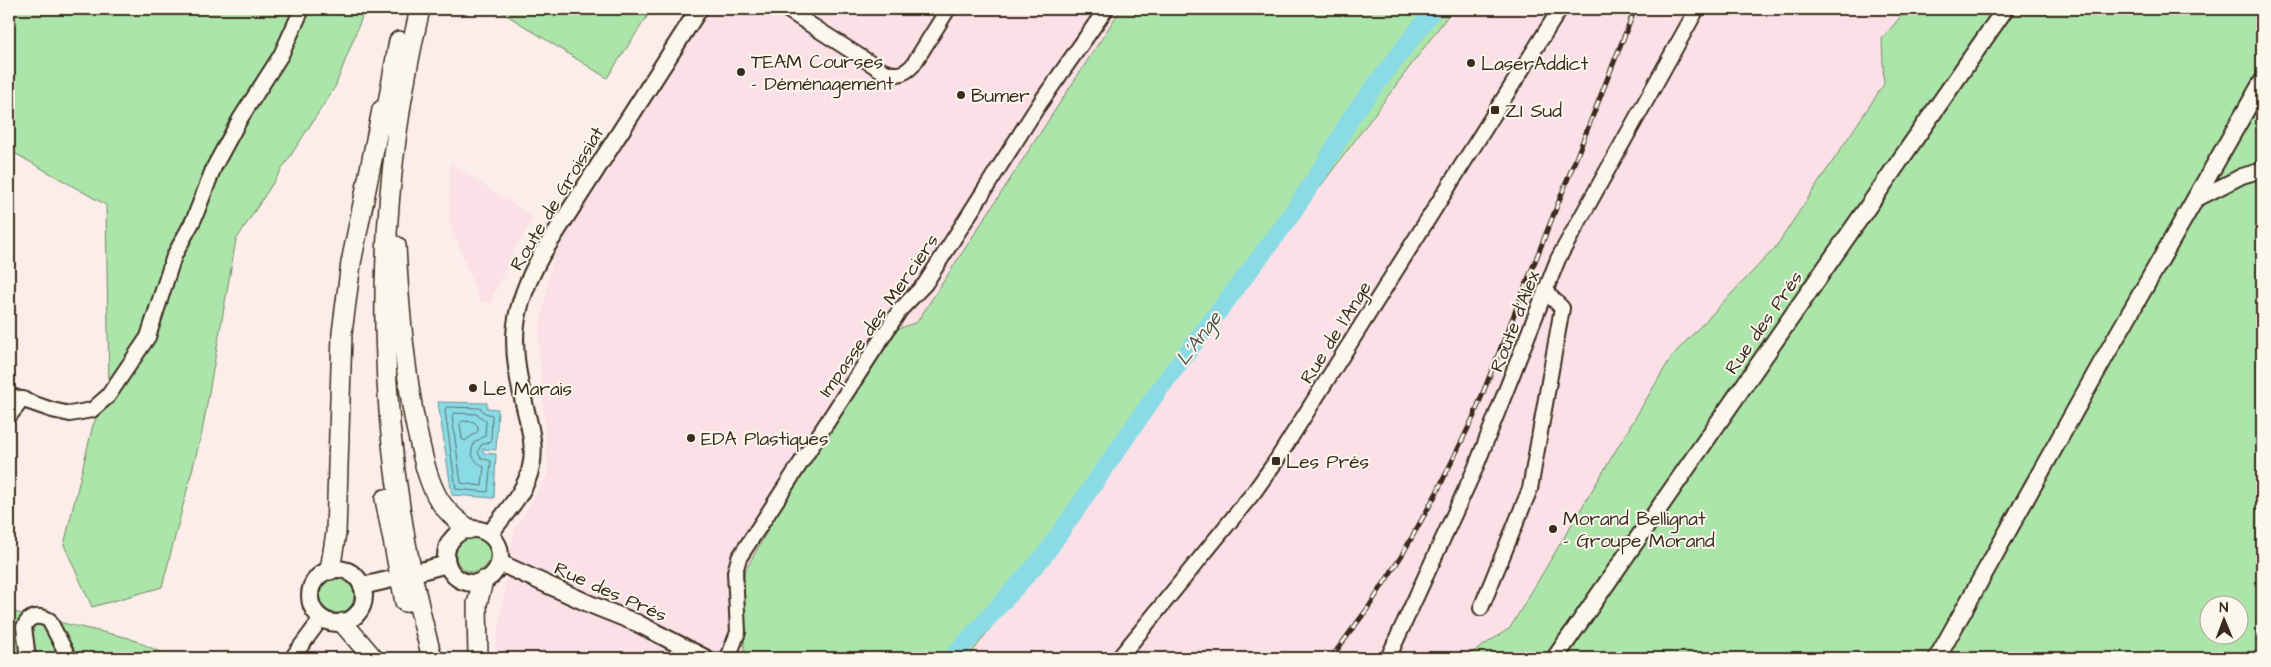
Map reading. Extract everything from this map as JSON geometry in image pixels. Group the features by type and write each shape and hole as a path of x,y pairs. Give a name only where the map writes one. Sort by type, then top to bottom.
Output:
{"highway":[{"path":"330,570 336,539 340,358 346,297 379,124 407,9"},
{"path":"420,9 404,80 392,160 384,273 386,395 401,518 432,658"},
{"path":"399,40 383,130 374,210 371,284 372,357 378,448 388,523 419,658"},
{"path":"392,160 400,320 414,418 424,460 435,492 450,514 469,529"},
{"path":"478,658 477,604 483,581"},
{"path":"343,623 373,658"}],"main road":[{"name":"Route de Groissiat","path":"490,534 518,498 532,467 533,443 514,351 516,318 526,286 542,254 699,9"},
{"name":"Rue des Prés","path":"1554,658 2005,9"},
{"path":"1937,658 2262,82"},
{"path":"469,529 476,529 490,534 498,545 500,562 495,572 483,581 472,583 463,581 455,576 447,564 446,554 450,540 469,529"},
{"name":"Rue des Prés","path":"500,562 592,605 637,623 705,658"},
{"path":"421,572 447,564"},
{"path":"330,570 348,571 354,575 362,586 364,600 362,606 354,617 343,623 330,623 321,619 310,604 310,588 320,574 330,570"},
{"path":"362,586 388,580"}],"street":[{"path":"9,395 52,410 70,414 92,410 108,396 148,337 174,256 194,219 214,167 240,119 282,55 302,9"},
{"path":"786,9 881,70 898,75 908,71 913,65 948,9"},
{"name":"Impasse des Merciers","path":"728,658 738,632 735,572 739,558 900,310 925,284 1038,106 1106,9"},
{"name":"Rue de l'Ange","path":"1119,658 1254,492 1276,461 1560,9"},
{"name":"Route d'Alex","path":"1388,658 1475,469 1558,259 1698,9"},
{"path":"2195,200 2242,176 2262,170"},
{"path":"1481,608 1530,489 1562,308 1546,291"},
{"path":"9,416 23,399"},
{"path":"28,658 24,627 29,620 37,616 48,620 69,658"},
{"path":"292,658 321,619"}],"shaded area":[{"path":"710,9 1121,9 917,322 898,329 774,519 744,573 744,652 757,658 494,658 514,531 548,473 538,335 554,253"},
{"path":"1453,9 1907,9 1882,39 1884,84 1775,249 1672,356 1510,628 1464,658 968,658"},
{"path":"450,162 534,218 513,252 490,303 480,302 449,219"},
{"path":"307,648 357,656 358,658 301,658"}],"green space":[{"path":"9,9 365,9 335,87 236,240 202,432 162,587 92,607 64,545 93,425 109,391 106,205 9,150"},
{"path":"497,9 652,9 607,78"},
{"path":"1121,9 1453,9 968,658 757,658 744,652 744,573 774,519 898,329 917,322"},
{"path":"1907,9 2262,9 2262,658 1464,658 1510,628 1672,356 1775,248 1884,84 1882,39"},
{"path":"473,538 485,543 490,555 485,567 473,572 461,567 456,555 461,543"},
{"path":"337,579 344,580 349,584 353,589 353,603 349,608 344,612 337,613 330,612 325,608 321,603 320,596 321,589 325,584 330,580"},
{"path":"9,611 129,638 174,658 9,658"}],"water":[{"path":"438,402 487,403 487,408 498,409 496,450 483,449 483,453 496,454 494,498 452,495"}],"waterway":[{"name":"L'Ange","path":"952,658 1044,556 1161,387 1285,224 1326,162 1352,116 1434,9"}],"railway":[{"path":"1331,658 1368,608 1402,555 1436,494 1473,418 1635,9"}],"place":[{"name":"LaserAddict","path":"1471,63"},
{"name":"TEAM Courses - Déménagement","path":"741,72"},
{"name":"Bumer","path":"961,95"},
{"name":"ZI Sud","path":"1495,110"},
{"name":"Le Marais","path":"473,388"},
{"name":"EDA Plastiques","path":"691,438"},
{"name":"Les Prés","path":"1276,461"},
{"name":"Morand Bellignat - Groupe Morand","path":"1553,529"}]}
